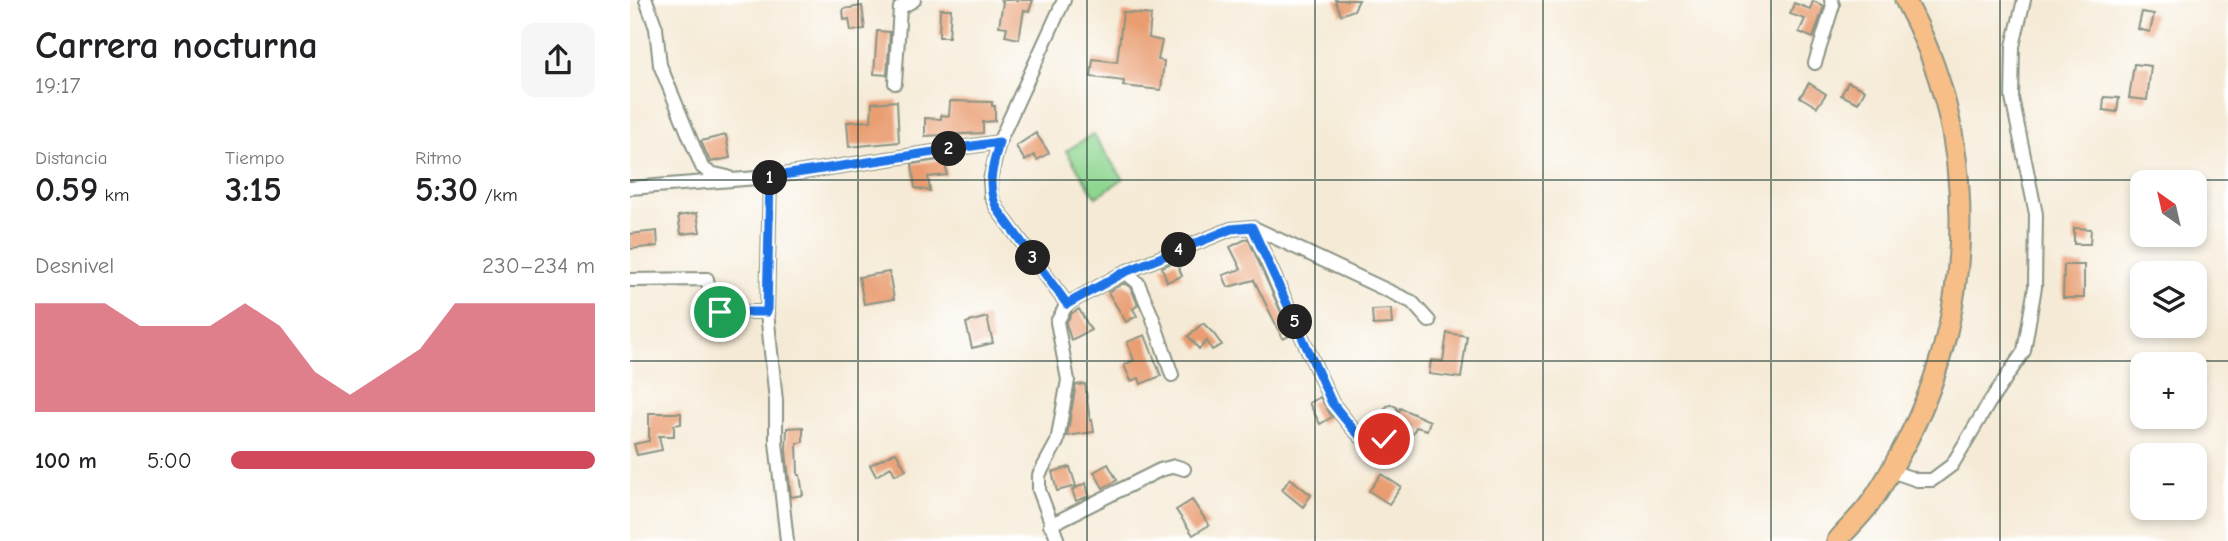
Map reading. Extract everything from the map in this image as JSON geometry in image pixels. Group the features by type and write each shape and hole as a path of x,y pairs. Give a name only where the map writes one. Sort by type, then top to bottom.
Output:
{"highway":[{"path":"1837,541 1869,505 1891,471 1923,409 1944,348 1958,279 1961,214 1953,135 1935,68 1905,0"}],"street":[{"path":"646,0 656,28 660,65 702,167 710,173 742,180"},
{"path":"895,83 900,8 914,0"},
{"path":"1064,0 999,142 990,180 991,196 998,210 1067,304"},
{"path":"1815,63 1833,5 1832,0"},
{"path":"1891,471 1917,480 1932,480 1952,465 2024,351 2035,287 2036,214 2012,98 2013,46 2024,0"},
{"path":"630,188 770,177 999,142"},
{"path":"770,177 767,312 776,401 776,442 787,541"},
{"path":"1252,227 1332,403 1372,447 1378,446 1384,439 1391,412"},
{"path":"1058,541 1039,490 1039,475 1057,442 1068,380 1057,322 1067,304 1125,272 1231,229 1252,227 1412,302 1429,321"},
{"path":"1125,272 1138,283 1172,376"},
{"path":"630,281 707,279 714,309 720,312 767,312"},
{"path":"1050,525 1160,470 1175,466 1184,469"}],"green space":[{"path":"1093,134 1123,179 1096,197 1066,151"}],"building":[{"path":"1001,0 1033,0 1029,11 1024,10 1019,39 1005,36 1007,27 999,26 1003,2"},
{"path":"1335,0 1359,0 1354,10 1341,15"},
{"path":"1813,1 1824,6 1813,38 1799,32 1805,19 1790,14 1794,3 1810,9"},
{"path":"862,6 865,29 851,31 849,19 844,20 843,9"},
{"path":"940,9 951,9 949,37 939,37"},
{"path":"1123,12 1151,15 1149,38 1162,41 1158,60 1164,61 1161,90 1123,86 1124,81 1091,77 1093,59 1117,62"},
{"path":"2142,12 2154,14 2150,32 2138,29"},
{"path":"877,31 890,32 887,75 874,74"},
{"path":"2134,64 2151,66 2147,100 2129,98"},
{"path":"1848,82 1865,90 1858,103 1841,95"},
{"path":"1809,83 1826,94 1817,107 1800,97"},
{"path":"2104,97 2119,98 2117,112 2103,110"},
{"path":"897,101 899,142 849,147 847,122 871,121 872,103"},
{"path":"950,101 992,102 992,106 995,106 995,121 983,122 983,133 925,136 925,118 941,119 941,115 949,116"},
{"path":"1036,133 1049,153 1037,160 1034,155 1025,161 1016,146"},
{"path":"726,135 730,158 710,162 701,141"},
{"path":"945,159 947,175 928,177 930,191 915,188 912,164"},
{"path":"697,213 700,232 681,234 678,216"},
{"path":"2074,228 2091,229 2090,244 2074,244"},
{"path":"657,231 658,246 630,249 630,234"},
{"path":"1248,238 1291,335 1283,339 1254,280 1228,287 1223,275 1241,269 1230,247"},
{"path":"1176,261 1182,276 1167,282 1162,267"},
{"path":"2064,265 2084,265 2084,298 2063,298"},
{"path":"889,272 894,299 864,304 859,277"},
{"path":"1124,283 1131,288 1138,305 1133,309 1137,316 1126,322 1108,292"},
{"path":"1079,309 1091,330 1071,340 1066,323 1072,313"},
{"path":"1391,309 1392,324 1373,325 1372,310"},
{"path":"987,317 993,343 972,348 966,323"},
{"path":"1203,323 1222,345 1212,350 1207,341 1199,349 1188,336"},
{"path":"1447,333 1467,336 1461,378 1429,374 1431,360 1443,361"},
{"path":"1145,335 1161,376 1141,384 1139,378 1131,381 1124,365 1134,360 1127,342"},
{"path":"1085,384 1094,432 1067,436 1076,385"},
{"path":"1320,397 1332,417 1320,424 1309,403"},
{"path":"1400,408 1430,421 1427,430 1416,427 1413,433 1396,427"},
{"path":"649,413 681,413 681,424 674,425 674,436 659,436 662,450 637,455 634,444 649,441"},
{"path":"803,427 803,442 797,443 798,475 803,495 791,497 786,451 787,428"},
{"path":"896,452 906,470 895,475 891,467 876,476 870,465"},
{"path":"1108,464 1117,480 1103,488 1094,472"},
{"path":"1070,467 1076,486 1057,491 1052,472"},
{"path":"1381,474 1401,487 1389,504 1369,491"},
{"path":"1290,478 1311,495 1303,507 1282,490"},
{"path":"1086,483 1089,496 1076,501 1072,490"},
{"path":"1192,500 1209,525 1193,535 1176,510"}],"route":[{"path":"720,312 767,312 770,177 999,142 990,180 991,196 998,210 1067,304 1125,272 1231,229 1252,227 1332,403 1372,447 1378,446 1384,439"}]}
